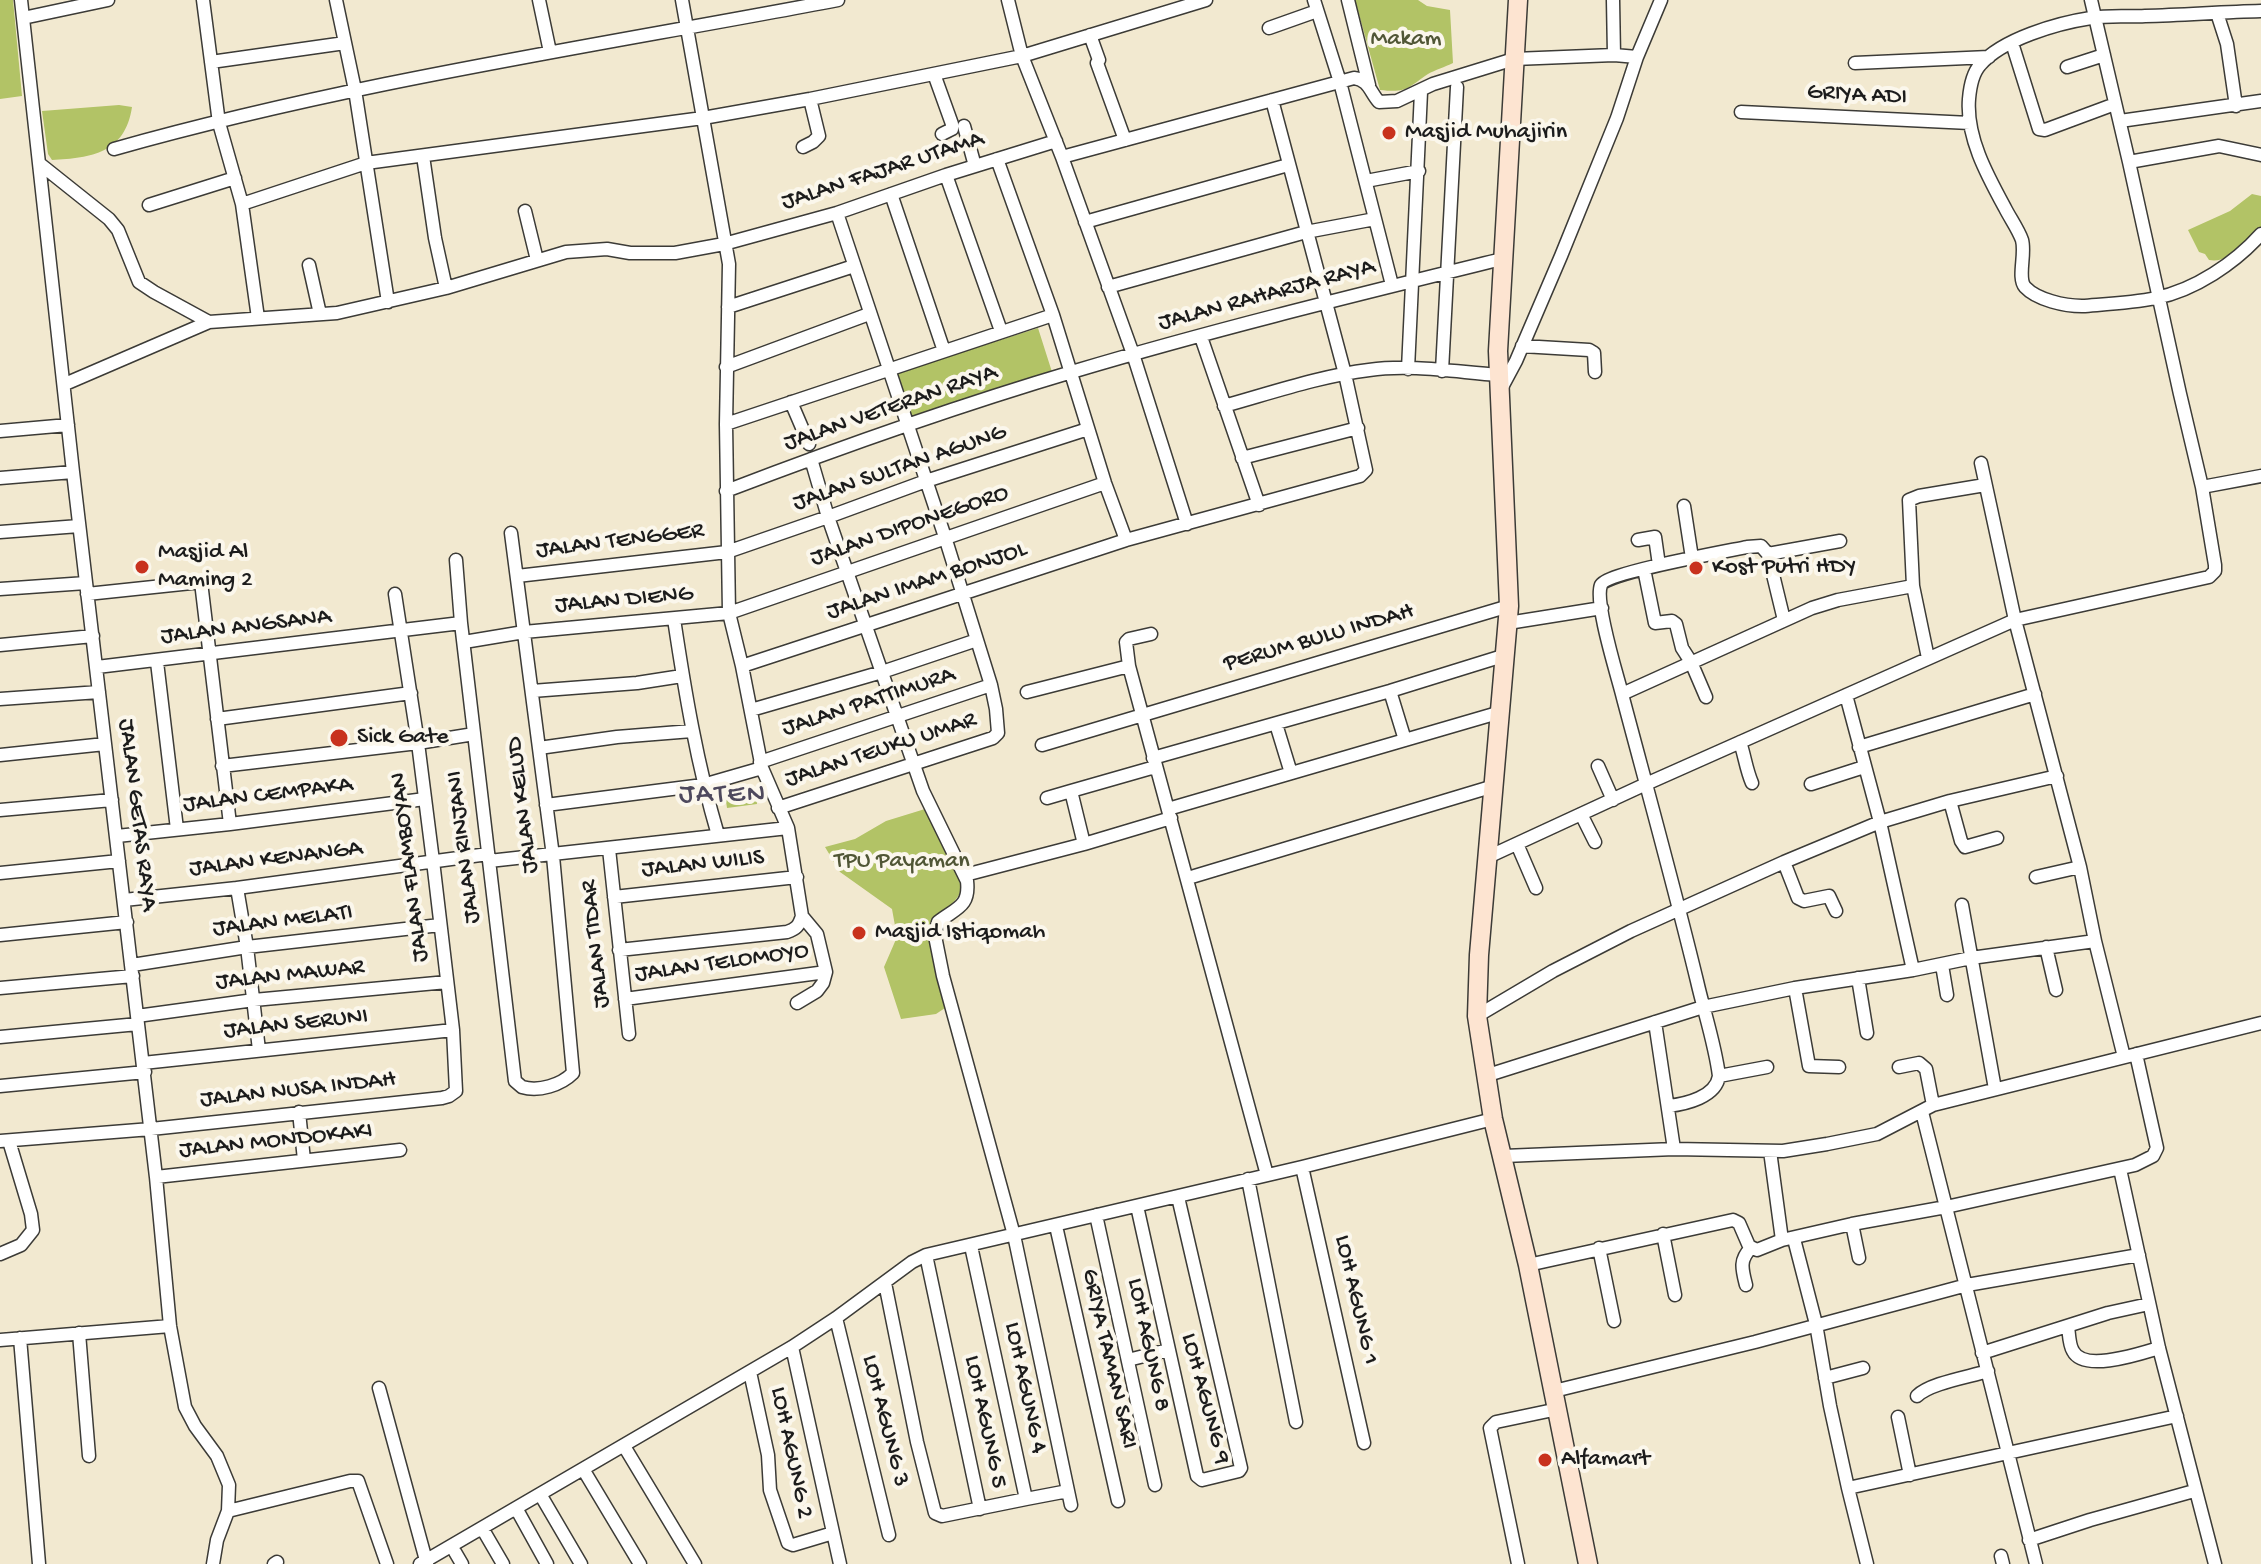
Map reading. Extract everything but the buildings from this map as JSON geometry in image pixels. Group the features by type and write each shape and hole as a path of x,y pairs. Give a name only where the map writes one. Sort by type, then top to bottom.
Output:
{"main road":[{"path":"1518,0 1498,351 1508,615 1479,955 1477,1016 1493,1119 1528,1265 1588,1564"}],"street":[{"name":"JALAN GETAS RAYA","path":"21,0 79,526 151,1129 170,1326 185,1407 224,1469 229,1485 228,1511"},
{"path":"23,18 108,0"},
{"path":"203,0 219,123 242,204 258,318"},
{"path":"336,0 355,90 388,302"},
{"path":"539,0 550,52"},
{"path":"619,950 787,932 795,930 802,916 788,828 761,765 729,613 726,367 729,264 682,0"},
{"path":"114,149 355,90 686,29 802,3 838,0"},
{"path":"1008,0 1022,56 1133,354 1187,524"},
{"path":"242,204 366,163 703,118 1022,56 1206,0"},
{"path":"1348,0 1369,85 1375,98 1382,103 1397,101 1433,84 1514,59 1637,57"},
{"path":"1613,0 1614,55"},
{"path":"1224,406 1370,370 1442,371 1500,382 1522,346 1617,118 1637,57 1661,0"},
{"path":"1488,857 2015,620 2209,577 2215,571 2202,487 2091,0"},
{"path":"1269,28 1316,6 1340,82 1392,285"},
{"path":"2261,11 2094,17 2037,33 2012,43 1978,67 1971,83 1969,105 1970,123 1990,178 2024,248 2021,279 2024,286 2048,300 2070,306 2158,298 2182,290 2225,266 2261,234"},
{"path":"2217,13 2227,44 2236,106"},
{"path":"1090,35 1125,140"},
{"path":"211,62 345,43"},
{"path":"2012,43 2039,129 2045,130 2115,104"},
{"path":"2067,67 2104,55"},
{"path":"1855,63 1989,57"},
{"path":"934,74 952,124 952,129 942,134"},
{"path":"1062,157 1340,82 1358,78 1369,85"},
{"path":"1442,371 1457,87"},
{"path":"1408,369 1421,92"},
{"path":"803,147 817,139 820,132 810,99"},
{"path":"1242,458 1358,428 1272,100"},
{"path":"2120,121 2261,101"},
{"name":"GRIYA ADI","path":"1741,112 1970,123"},
{"path":"964,126 975,166"},
{"name":"JALAN FAJAR UTAMA","path":"209,322 337,313 446,288 566,252 675,253 724,244 837,213 1056,141"},
{"path":"2129,162 2219,146 2261,155"},
{"path":"423,156 446,288"},
{"path":"997,159 1053,315 1126,540"},
{"path":"40,164 109,219 118,230 139,282 209,322"},
{"path":"1085,222 1288,165"},
{"path":"1366,181 1419,171"},
{"path":"946,175 1001,331"},
{"path":"149,205 235,178"},
{"path":"891,194 944,351"},
{"path":"525,211 537,260"},
{"path":"837,213 991,685"},
{"path":"1108,287 1306,232 1375,219"},
{"name":"JALAN RAHARJA RAYA","path":"1072,372 1392,285 1502,259"},
{"path":"309,265 320,314"},
{"path":"728,307 854,266"},
{"path":"726,367 869,314"},
{"path":"726,424 1053,315"},
{"path":"65,384 209,322"},
{"path":"1201,337 1259,505"},
{"path":"1522,346 1589,350 1594,353 1595,372"},
{"name":"JALAN VETERAN RAYA","path":"726,491 907,424 1072,372"},
{"path":"791,402 809,444"},
{"path":"0,431 68,425"},
{"name":"JALAN IMAM BONJOL","path":"742,666 1126,540 1360,476 1366,470 1358,428"},
{"name":"JALAN SULTAN AGUNG","path":"727,552 926,481 1088,429"},
{"path":"811,459 913,764 935,817 965,875 1084,844 1291,773 1501,712"},
{"path":"1751,1248 1762,1249 1852,1224 2120,1169 2148,1159 2157,1148 2095,941 2080,867 2015,620 1981,463"},
{"path":"0,478 73,472"},
{"path":"2202,487 2261,476"},
{"name":"JALAN DIPONEGORO","path":"729,613 1105,483"},
{"path":"1928,658 1913,586 1909,500 1985,485"},
{"path":"1684,506 1692,558"},
{"path":"0,532 79,526"},
{"name":"JALAN KELUD","path":"511,533 553,856 573,1073 539,1089 522,1087 515,1081"},
{"path":"1638,540 1655,537 1659,565"},
{"path":"1768,554 1840,541"},
{"path":"1668,1106 1695,1100 1715,1087 1719,1076 1680,910 1607,639 1601,586 1603,581 1659,565 1761,546 1768,554 1784,620"},
{"name":"JALAN TENGGER","path":"517,576 727,552"},
{"name":"JALAN RINJANI","path":"456,560 515,1081"},
{"path":"1644,569 1655,623 1674,622 1682,648 1706,697"},
{"path":"0,589 201,582 230,824"},
{"path":"1622,694 1830,602 1913,586"},
{"name":"JALAN FLAMBOYAN","path":"395,594 418,743 453,1030 457,1085 449,1096"},
{"name":"PERUM BULU INDAH","path":"1042,745 1142,714 1508,615 1602,608"},
{"name":"JALAN DIENG","path":"464,642 524,632 729,613"},
{"path":"674,619 692,731 703,785 718,835"},
{"name":"JALAN ANGSANA","path":"97,667 461,623"},
{"path":"1151,634 1126,642 1129,666 1267,1175"},
{"path":"0,645 93,636"},
{"path":"751,710 882,672 977,640"},
{"path":"1047,798 1154,762 1506,655"},
{"path":"157,662 177,829"},
{"path":"1027,692 1129,666"},
{"path":"532,691 637,683 682,676"},
{"name":"JALAN PATTIMURA","path":"546,805 703,785 991,685"},
{"name":"JALAN TEUKU UMAR","path":"778,808 997,736 991,685"},
{"path":"1390,691 1405,740"},
{"path":"0,699 99,692"},
{"path":"217,719 411,693"},
{"path":"1859,747 2035,694"},
{"path":"1846,695 1880,822 1913,970"},
{"path":"1276,724 1291,773"},
{"path":"539,748 692,731"},
{"path":"222,766 474,734"},
{"path":"1740,742 1752,783"},
{"path":"0,755 105,744"},
{"path":"1598,766 1613,800"},
{"path":"1811,784 1864,767"},
{"path":"1477,1016 1631,931 1880,822 1950,801 2057,776"},
{"path":"1188,878 1494,786"},
{"path":"1071,791 1084,844"},
{"name":"JALAN CEMPAKA","path":"117,836 425,799"},
{"path":"0,810 112,800"},
{"path":"1950,801 1965,847 1997,838"},
{"path":"1581,814 1595,842"},
{"name":"JALAN KENANGA","path":"124,900 433,861 553,856 788,828"},
{"path":"1517,844 1536,888"},
{"name":"JALAN TIDAR","path":"609,849 629,1034"},
{"path":"0,873 119,861"},
{"path":"1784,862 1798,898 1804,901 1829,896 1836,911"},
{"path":"2036,877 2080,867"},
{"name":"LOH AGUNG 4","path":"965,875 969,894 964,904 938,922 935,936 943,976 1014,1235 1071,1505"},
{"name":"JALAN WILIS","path":"614,897 797,877"},
{"path":"237,888 259,1050"},
{"path":"1962,905 1995,1089"},
{"path":"797,1003 817,991 826,972 817,934 802,916"},
{"path":"0,935 127,922"},
{"name":"JALAN MELATI","path":"0,988 132,970 247,947 440,925"},
{"path":"1485,1076 1703,1007 1971,958 2095,941"},
{"path":"2046,947 2056,990"},
{"path":"1942,965 1947,995"},
{"name":"JALAN TELOMOYO","path":"625,999 826,972"},
{"path":"1858,978 1867,1033"},
{"name":"JALAN MAWAR","path":"0,1037 138,1020 254,1000 447,982"},
{"path":"1795,988 1809,1066 1839,1067"},
{"path":"1655,1022 1674,1149"},
{"path":"1504,1156 1674,1149 1798,1149 1871,1136 1927,1109 1995,1089 2261,1023"},
{"name":"JALAN SERUNI","path":"0,1086 259,1050 453,1030"},
{"path":"1899,1067 1919,1063 1926,1069 1927,1109 1946,1207 2036,1564"},
{"path":"1719,1076 1767,1067"},
{"name":"JALAN NUSA INDAH","path":"4,1141 151,1129 449,1096"},
{"path":"299,1112 304,1160"},
{"path":"379,1388 424,1563 792,1347 926,1255 1493,1119"},
{"path":"0,1254 21,1245 33,1230 31,1214 4,1141"},
{"name":"JALAN MONDOKAKI","path":"156,1177 400,1150"},
{"path":"1770,1151 1788,1240 1816,1324 1848,1488 1867,1564"},
{"name":"LOH AGUNG 1","path":"1302,1167 1364,1443"},
{"path":"2120,1169 2159,1348 2215,1564"},
{"path":"1248,1179 1296,1422"},
{"name":"LOH AGUNG 9","path":"1137,1206 1198,1479 1202,1480 1241,1468 1178,1197"},
{"name":"LOH AGUNG 8","path":"1096,1215 1155,1485"},
{"path":"1528,1265 1733,1220 1739,1223 1751,1248"},
{"path":"1852,1224 1859,1258"},
{"name":"GRIYA TAMAN SARI","path":"1056,1226 1118,1501"},
{"path":"1663,1234 1675,1295"},
{"name":"LOH AGUNG 4","path":"971,1246 1026,1499"},
{"path":"1599,1248 1614,1321"},
{"path":"1746,1285 1741,1264 1751,1248"},
{"name":"LOH AGUNG 5","path":"885,1283 917,1442 935,1513 942,1516 980,1509 926,1255"},
{"path":"1518,1564 1490,1428 1496,1422 1556,1400 1816,1324 1967,1285 2139,1255"},
{"path":"1982,1353 2108,1313 2149,1304"},
{"name":"LOH AGUNG 3","path":"836,1318 889,1535"},
{"path":"0,1340 170,1326"},
{"path":"2068,1326 2073,1351 2081,1358 2114,1360 2159,1348"},
{"path":"79,1333 89,1456"},
{"path":"20,1338 39,1564"},
{"name":"LOH AGUNG 2","path":"792,1347 840,1564"},
{"path":"1128,1360 1168,1350"},
{"path":"1825,1378 1863,1368"},
{"path":"1917,1396 1922,1391 1988,1371"},
{"name":"LOH AGUNG 2","path":"750,1372 768,1455 770,1490 788,1543 797,1544 833,1533"},
{"path":"1848,1488 2177,1416"},
{"path":"1898,1417 1910,1475"},
{"path":"624,1446 695,1564"},
{"path":"583,1469 640,1564"},
{"path":"213,1564 217,1540 228,1511 350,1481 358,1481 387,1564"},
{"path":"980,1509 1068,1491"},
{"path":"2029,1540 2194,1491"},
{"path":"540,1494 581,1564"},
{"path":"516,1508 547,1564"},
{"path":"482,1528 503,1564"}],"green space":[{"path":"0,0 13,0 22,96 0,99"},
{"name":"Makam","path":"1355,0 1418,0 1427,6 1450,10 1453,63 1407,88 1380,90"},
{"path":"119,105 132,107 122,134 114,143 93,154 52,160 48,154 42,111"},
{"path":"2252,194 2261,196 2261,229 2231,255 2209,260 2199,252 2188,230 2230,211"},
{"path":"1038,328 1052,372 912,418 897,373"},
{"path":"756,790 757,804 727,808 725,794"},
{"name":"TPU Payaman","path":"925,809 953,862 960,884 956,900 930,925 931,941 948,1006 936,1014 901,1019 884,967 897,937 892,909 840,872 825,847 855,839 886,821"}],"place":[{"name":"Masjid Muhajirin","path":"1389,133"},
{"name":"Masjid Al Maming 2","path":"142,567"},
{"name":"Kost Putri HDY","path":"1696,568"},
{"name":"Sick Gate","path":"339,738"},
{"name":"Masjid Istiqomah","path":"859,933"},
{"name":"Alfamart","path":"1545,1460"}],"district":[{"name":"JATEN","path":"723,797"}]}
